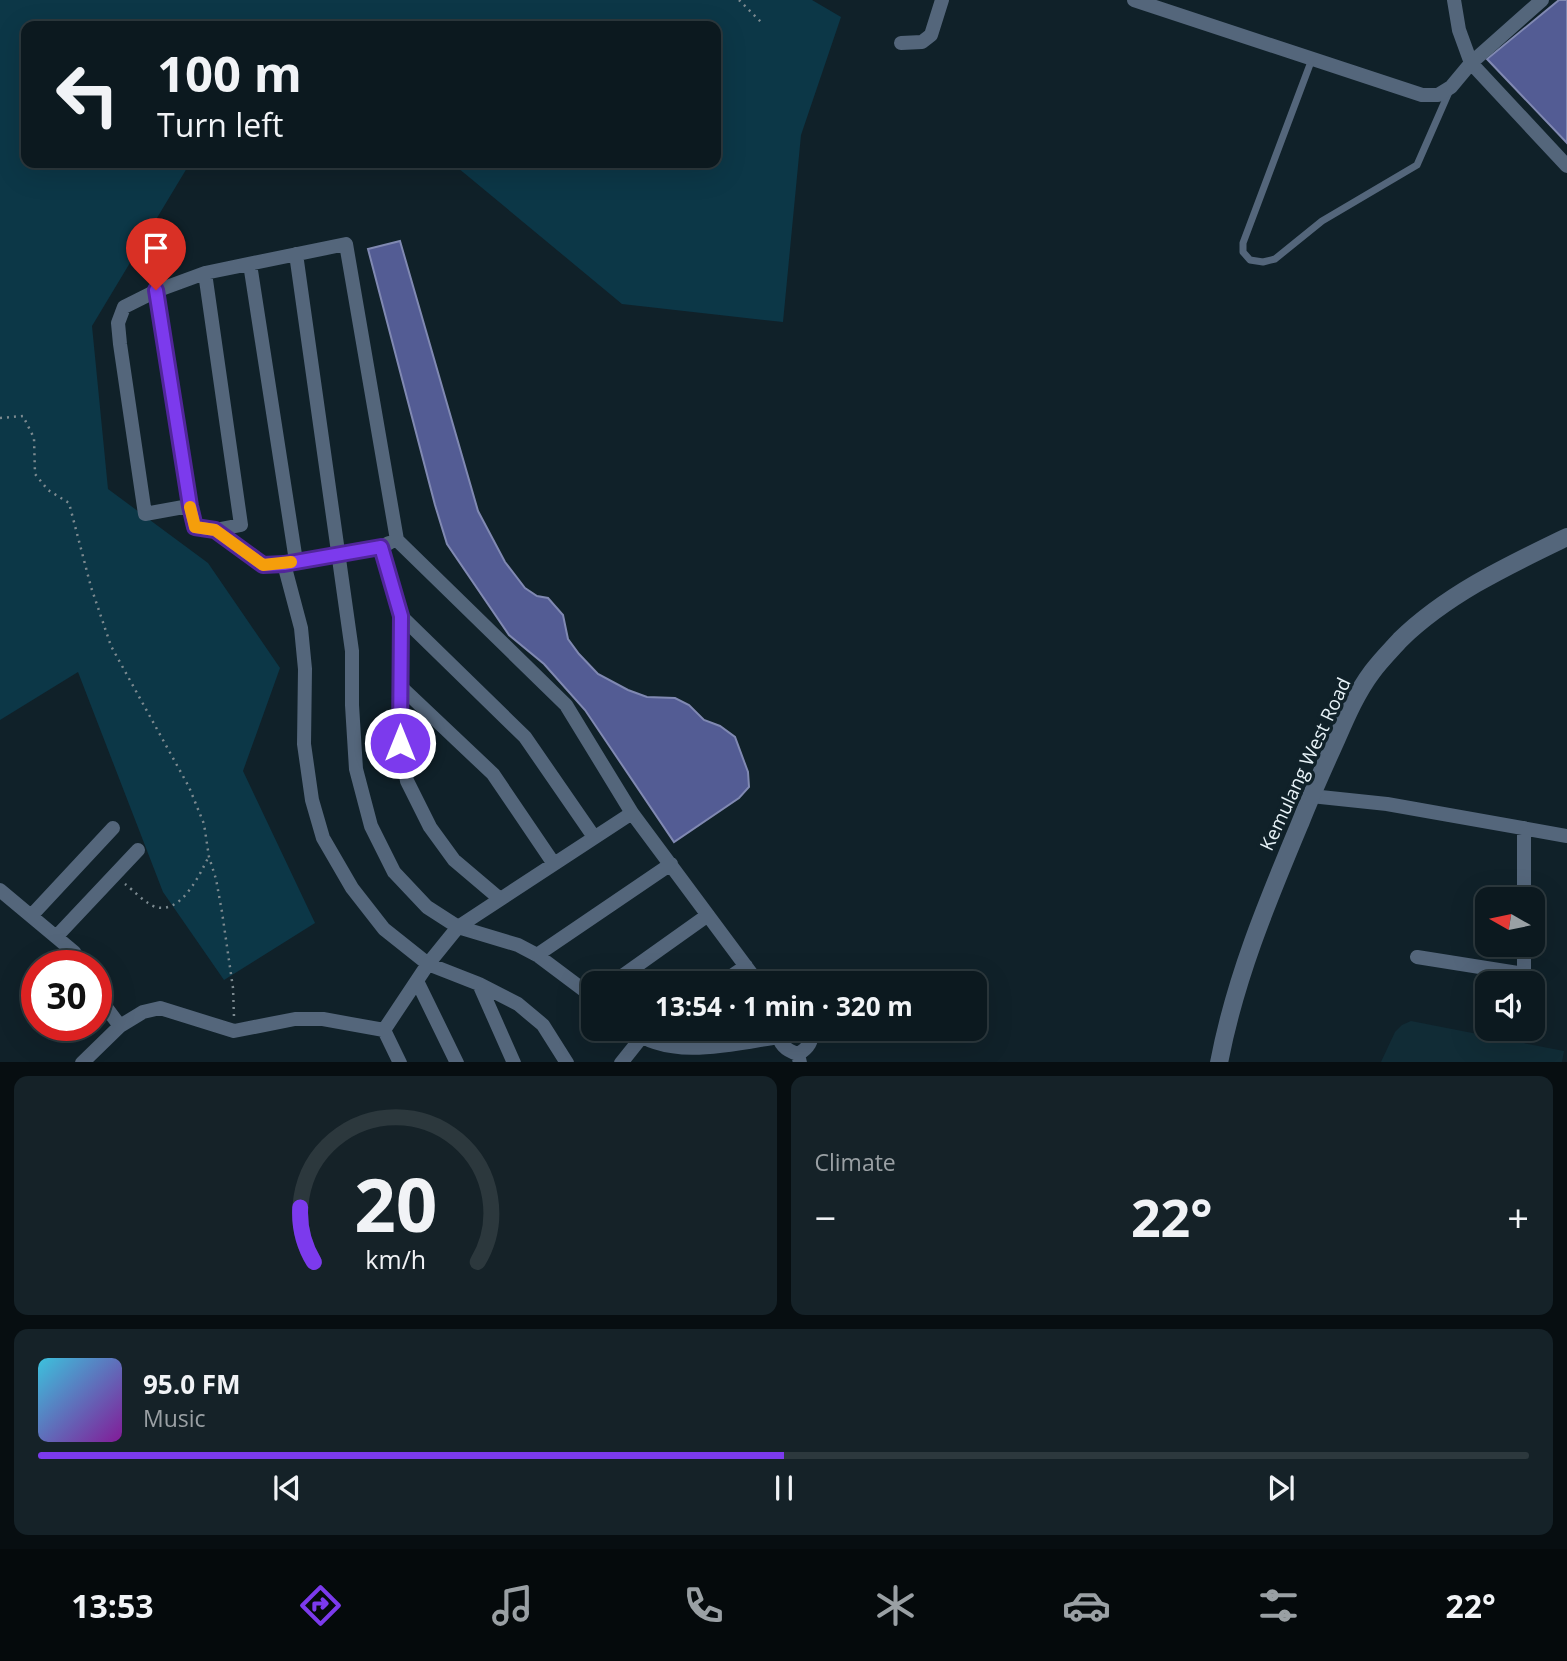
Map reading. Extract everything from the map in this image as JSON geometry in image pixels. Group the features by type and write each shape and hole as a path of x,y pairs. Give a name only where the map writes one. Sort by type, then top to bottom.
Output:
{"street":[{"path":"901,43 922,42 930,35 942,0"},
{"path":"1135,0 1422,95 1438,95 1451,87 1471,63 1542,0"},
{"path":"1454,0 1471,63 1567,166"},
{"path":"190,506 145,513 120,344 118,323 124,307 156,290 205,273 346,244 397,540 566,705 632,813 750,971"},
{"path":"296,254 352,651 356,769 371,826 394,872 427,907 458,927 518,945 537,955 581,987"},
{"path":"250,264 301,628 305,669 304,744 312,800 323,838 352,888 384,929 428,964 479,984 518,1004 544,1026 567,1062"},
{"path":"156,290 195,527 215,530 241,525 205,273"},
{"path":"215,530 263,565 381,547 397,540"},
{"name":"Kemulang West Road","path":"1219,1062 1243,966 1283,864 1349,711 1372,672 1421,622 1465,590 1567,537"},
{"path":"381,547 401,616 400,743 407,782 430,827 454,860 500,899"},
{"path":"401,616 525,737 594,837"},
{"path":"400,686 493,774 554,864"},
{"path":"1311,796 1387,804 1567,836"},
{"path":"384,1030 428,964 458,927 632,813"},
{"path":"31,916 113,828"},
{"path":"1524,828 1524,887"},
{"path":"56,937 138,850"},
{"path":"537,955 671,864"},
{"path":"0,890 72,950"},
{"path":"629,971 708,915"},
{"path":"1417,957 1524,974 1524,957"},
{"path":"738,971 746,965"},
{"path":"417,981 457,1062"},
{"path":"479,984 514,1062"},
{"path":"82,1062 120,1026 143,1012 160,1008 234,1031 295,1019 323,1019 384,1030"},
{"path":"112,1015 120,1026"},
{"path":"384,1030 400,1062"},
{"path":"621,1062 632,1041"},
{"path":"652,1041 699,1048 736,1041"},
{"path":"780,1041 799,1058 811,1041"}],"lane":[{"path":"1312,59 1243,243 1242,252 1250,260 1263,262 1275,259 1322,221 1417,164 1451,87"}],"path":[{"path":"739,0 763,24"},
{"path":"0,418 23,416 34,438 35,474 48,490 69,503 91,587 111,646 189,787 204,824 224,923 233,988 234,1031"},
{"path":"115,875 154,908 166,908 181,899 195,884 209,857"}],"shaded area":[{"path":"0,0 812,0 841,17 801,135 783,322 622,304 458,168 721,168 721,21 21,21 21,168 187,168 92,326 108,489 208,563 280,668 243,771 315,923 224,980 163,892 78,672 0,720"},
{"path":"1411,1021 1475,1034 1475,1041 1513,1041 1564,1051 1562,1062 1381,1062 1395,1032"}],"water":[{"path":"1559,0 1567,0 1567,143 1487,59"},
{"path":"400,241 478,511 505,562 525,588 537,596 548,598 563,615 568,639 598,674 647,697 675,698 689,705 704,720 720,726 735,737 748,772 749,787 739,798 674,842 585,710 544,664 509,635 447,544 368,249"}],"slow traffic":[{"path":"190,507 195,527 215,530 263,565 291,562"}],"route":[{"path":"156,290 195,527 215,530 263,565 284,564 381,547 401,616 400,743"}]}
